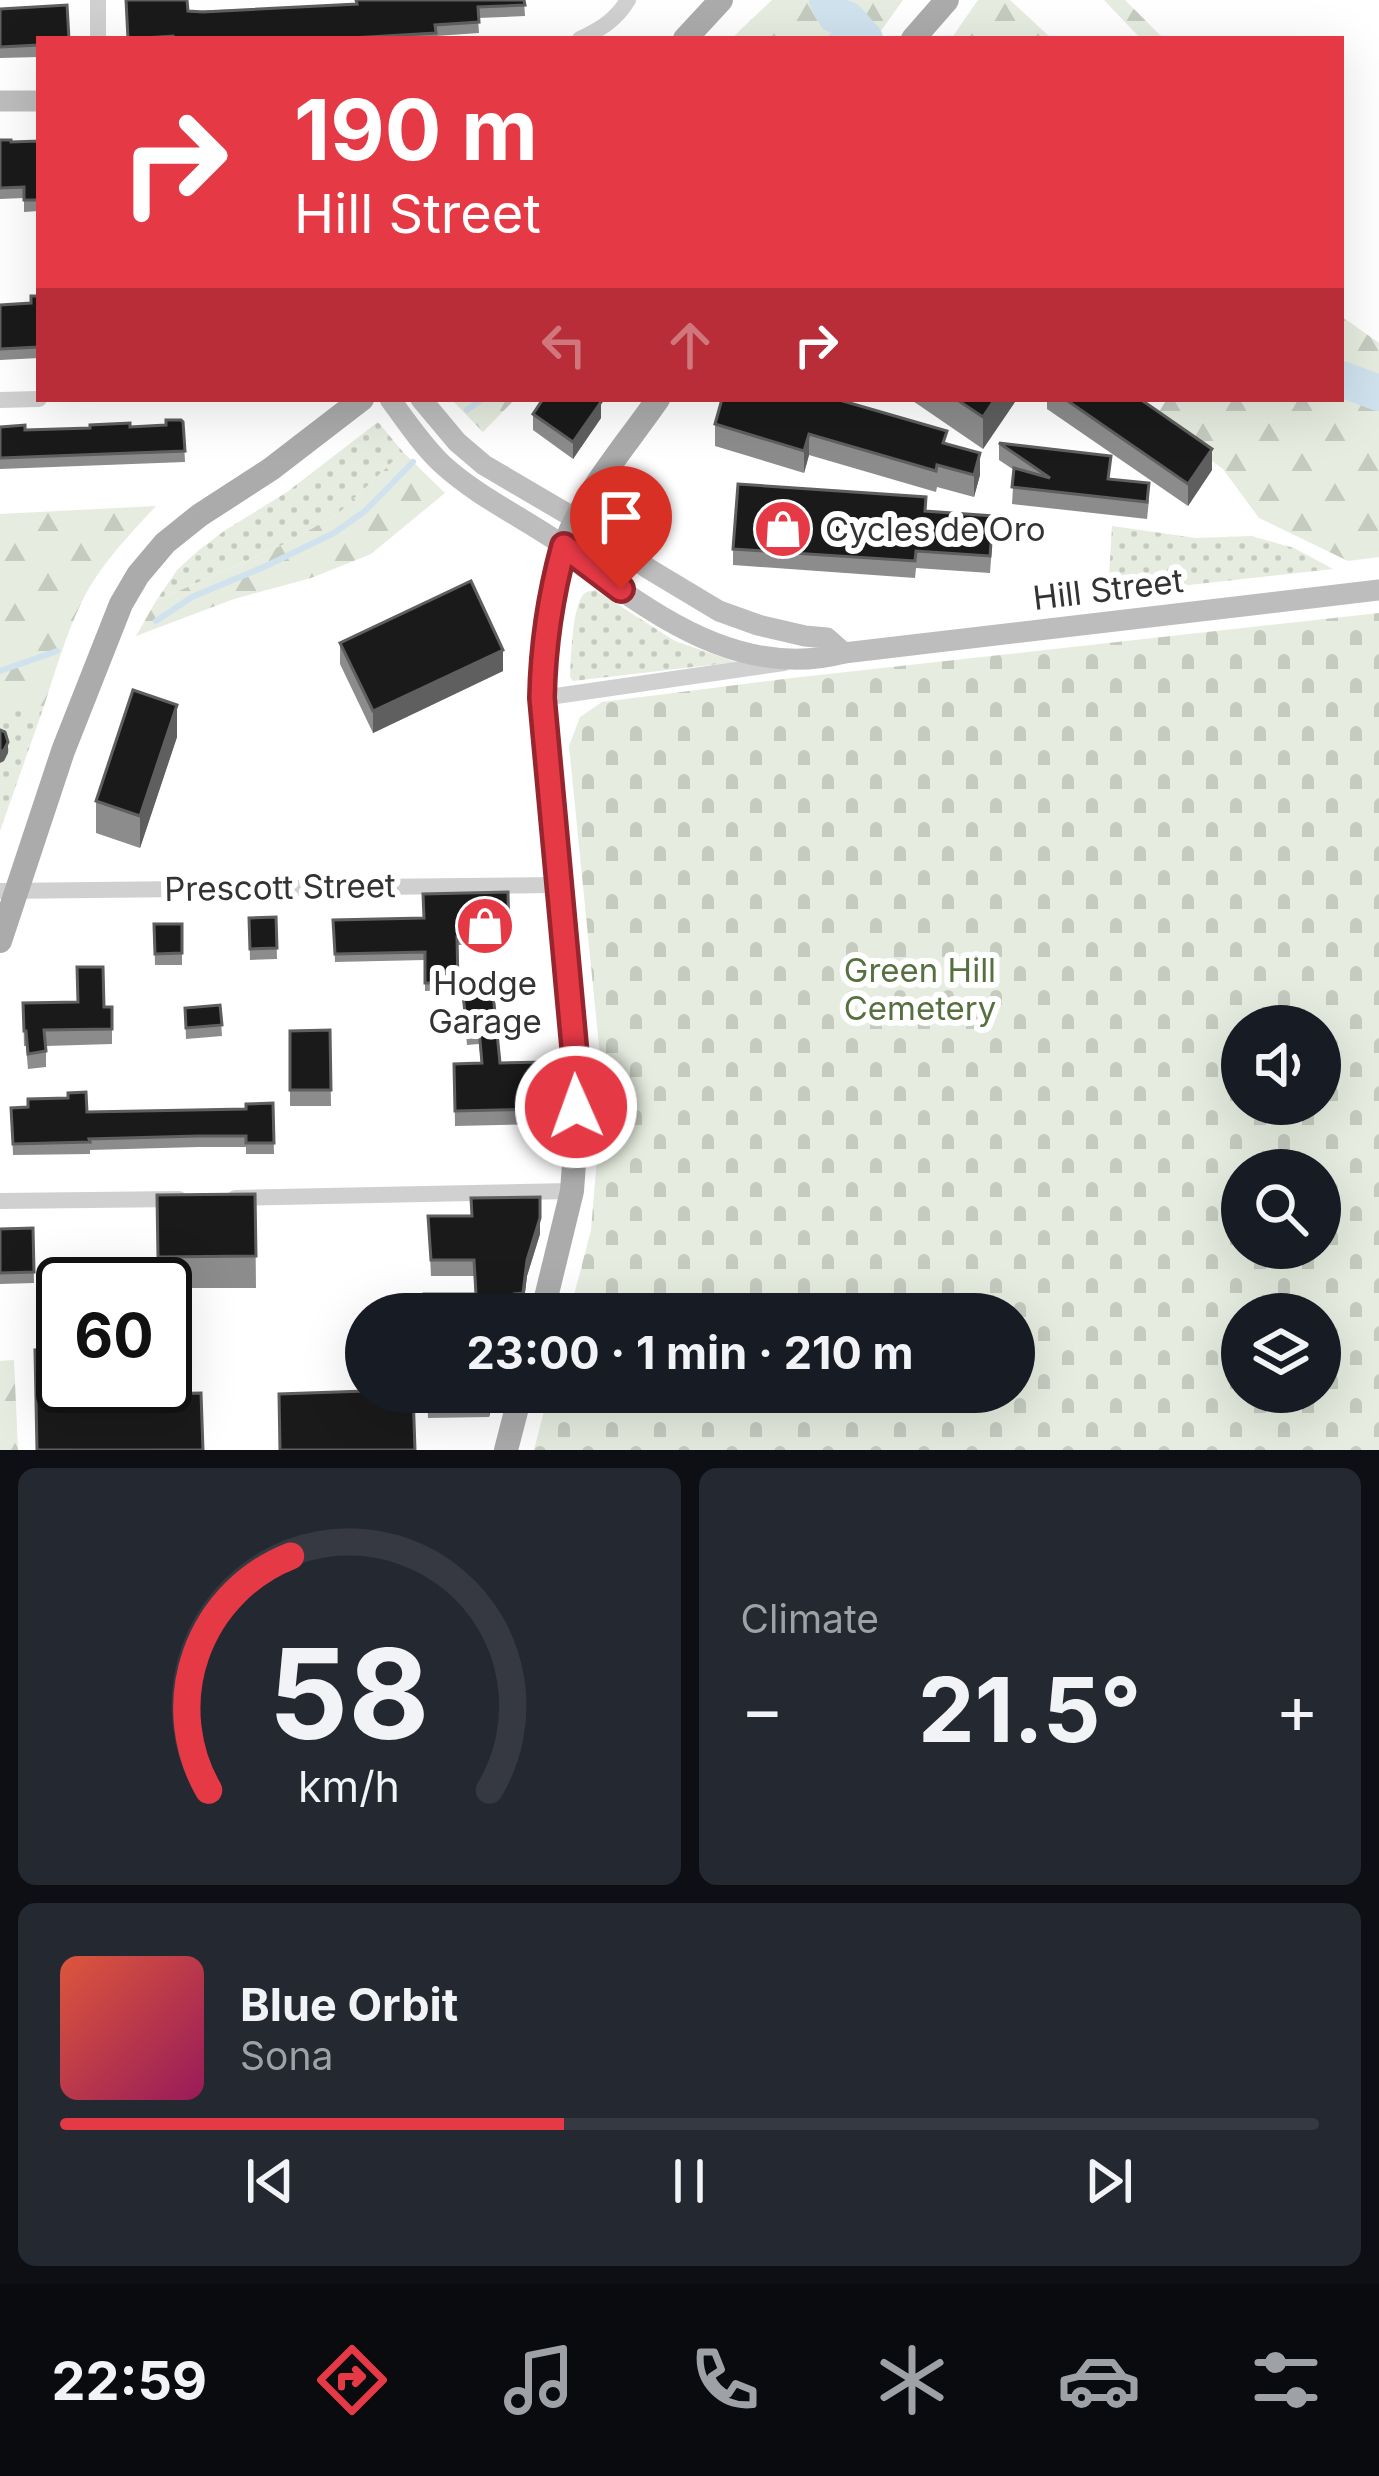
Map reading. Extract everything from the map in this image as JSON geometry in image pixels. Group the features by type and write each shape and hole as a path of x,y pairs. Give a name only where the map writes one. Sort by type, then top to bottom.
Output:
{"main road":[{"path":"689,36 721,0"},
{"path":"918,32 931,0"},
{"path":"918,32 947,0"},
{"path":"0,941 8,891 121,604 139,575 164,543 358,402"},
{"path":"547,1293 572,1191 577,1078 542,698 545,630 564,546 576,519 656,402"},
{"path":"506,1450 516,1413"}],"street":[{"path":"98,0 98,36"},
{"path":"587,36 619,15 628,0"},
{"path":"0,101 36,101"},
{"path":"0,400 36,399"},
{"name":"Hill Street","path":"392,402 438,461 462,481 683,630 769,659 795,662"},
{"name":"Hill Street","path":"424,402 484,465 718,611 758,625 827,638 844,653"},
{"name":"Hill Street","path":"542,698 844,653 1379,590"},
{"name":"Prescott Street","path":"8,891 559,885"},
{"path":"212,1198 572,1191"},
{"path":"0,1201 189,1198"}],"green space":[{"path":"772,0 903,0 877,36 734,36"},
{"path":"978,0 1010,0 1049,36 953,36"},
{"path":"1104,0 1125,0 1161,36 1138,36"},
{"path":"1344,318 1379,343 1379,557 1348,561 1259,518 1223,469 1154,420 1165,402 1344,402"},
{"path":"454,402 512,402 483,432"},
{"path":"378,422 403,452 339,513 287,543 156,601 177,570 199,550 287,492"},
{"path":"403,452 445,493 371,554 136,636 156,601 287,543 339,513"},
{"path":"156,506 84,597 44,706 0,706 0,514"},
{"path":"1112,526 1196,538 1251,536 1294,548 1333,569 1108,594"},
{"path":"595,590 675,641 736,662 573,681 577,608 585,593"},
{"name":"Green Hill Cemetery","path":"1379,613 1379,1450 534,1450 544,1413 1035,1413 1035,1293 574,1293 591,1230 603,1086 569,746 580,717 602,702"},
{"path":"0,706 44,706 0,831"},
{"path":"14,1360 18,1450 0,1450 0,1361"}],"building":[{"path":"126,0 187,0 188,11 203,12 357,4 356,0 524,0 525,5 478,7 479,22 435,25 436,33 128,36"},
{"path":"67,5 69,36 36,36 36,45 0,47 0,9"},
{"path":"0,140 36,141 36,200 24,200 24,187 0,188"},
{"path":"31,296 36,296 36,347 0,349 0,305 31,303"},
{"path":"541,402 601,402 573,442 533,414"},
{"path":"721,402 846,402 947,431 943,443 980,453 974,475 937,465 936,471 809,434 804,451 715,424"},
{"path":"960,402 993,402 983,417"},
{"path":"1069,402 1144,402 1212,449 1188,484"},
{"path":"166,420 183,422 185,451 0,458 0,427 90,428 130,423 130,427 166,425"},
{"path":"999,443 1111,456 1108,479 1149,483 1147,502 1012,487 1014,468 1050,478"},
{"path":"738,484 926,497 925,511 993,516 990,556 916,551 915,561 733,549"},
{"path":"471,581 503,650 373,711 340,643"},
{"path":"133,690 177,705 140,816 96,801"},
{"path":"0,730 8,742 0,752"},
{"path":"508,892 509,937 457,937 458,983 425,983 425,952 335,954 333,920 424,918 423,894"},
{"path":"276,917 277,948 250,949 249,918"},
{"path":"154,924 182,924 182,953 155,954"},
{"path":"77,967 103,967 104,1007 112,1007 112,1029 44,1030 46,1051 28,1054 23,1003 78,1002"},
{"path":"492,983 500,1063 546,1062 547,1109 455,1111 454,1064 482,1063 479,1029 467,1030 462,986"},
{"path":"220,1005 222,1025 186,1028 185,1008"},
{"path":"330,1030 331,1090 290,1090 290,1031"},
{"path":"86,1092 87,1112 246,1109 246,1104 273,1103 274,1143 246,1143 246,1136 198,1136 13,1144 11,1108 28,1107 28,1099 68,1098 68,1093"},
{"path":"255,1194 256,1256 158,1257 157,1195"},
{"path":"540,1197 540,1218 523,1293 476,1293 474,1260 431,1260 428,1216 472,1216 471,1198"},
{"path":"33,1228 34,1272 0,1273 0,1229"},
{"path":"345,1392 345,1413 414,1413 415,1450 280,1450 279,1394"},
{"path":"192,1393 201,1393 203,1450 37,1450 36,1413 192,1413"}],"waterway":[{"path":"827,0 835,15 847,19 862,36"},
{"path":"833,36 847,19"},
{"path":"1344,380 1379,393"},
{"path":"467,410 478,402"},
{"path":"156,621 192,597 334,533 365,511 413,462"},
{"path":"0,671 57,651"}],"place":[{"name":"Cycles de Oro","path":"783,529"},
{"name":"Hodge Garage","path":"485,926"}],"route":[{"path":"576,1107 542,698 543,648 564,546 621,589"}]}
